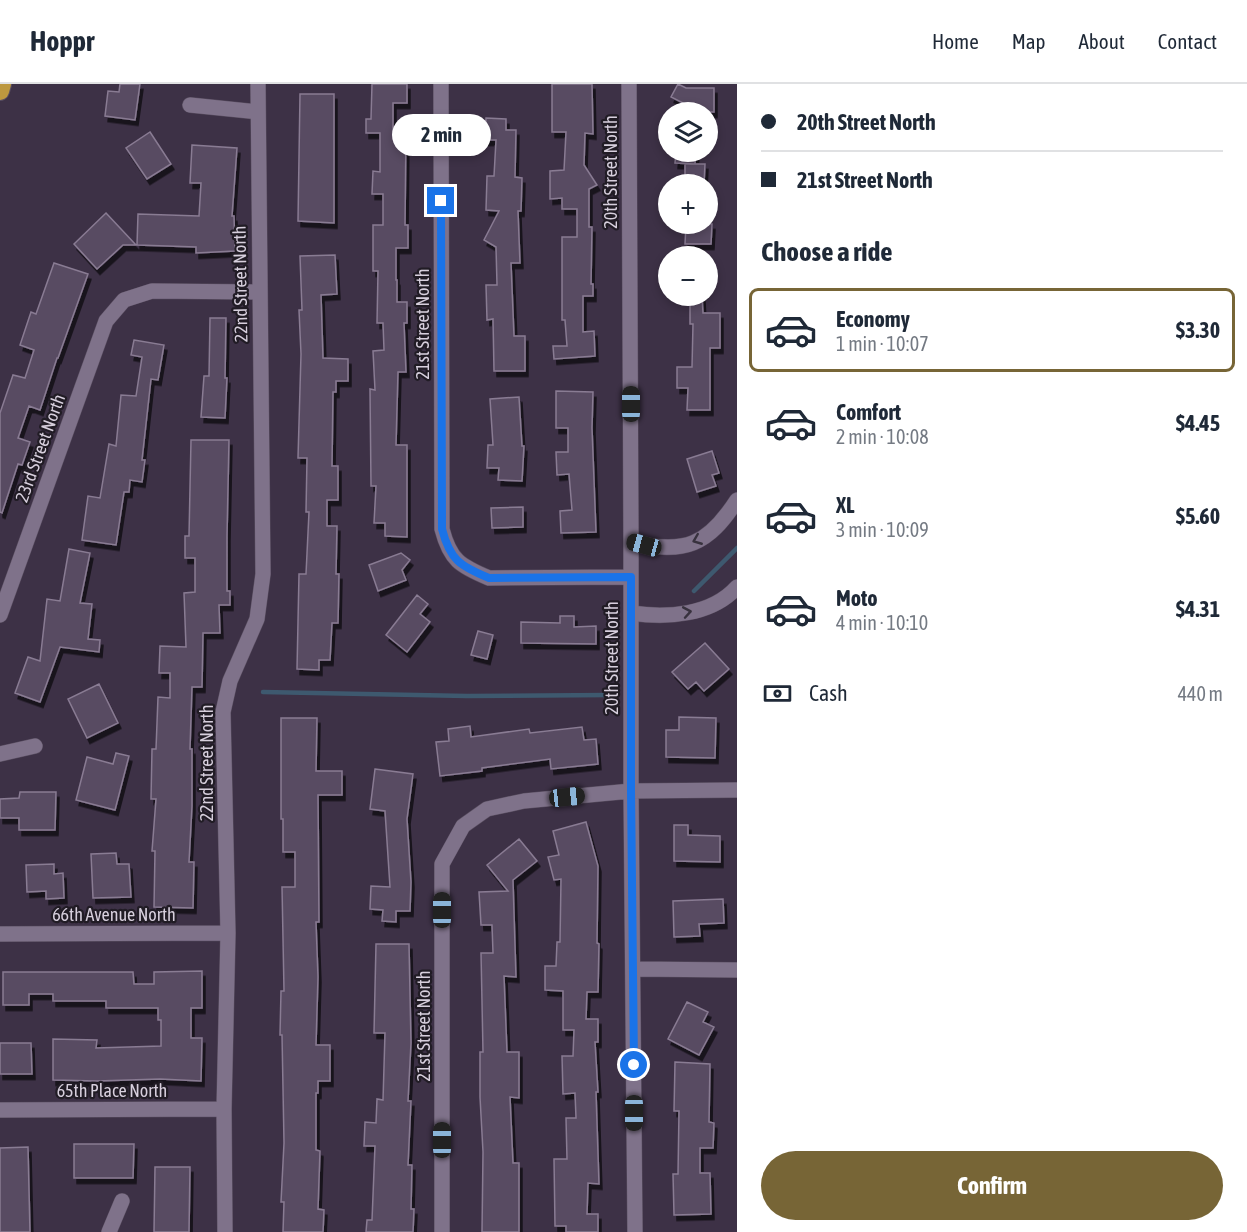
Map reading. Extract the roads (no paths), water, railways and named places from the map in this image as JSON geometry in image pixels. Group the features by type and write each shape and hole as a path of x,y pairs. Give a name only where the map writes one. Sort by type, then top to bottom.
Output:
{"highway":[{"path":"0,91 2,84"}],"street":[{"name":"22nd Street North","path":"225,1232 224,1109 228,933 223,712 230,681 257,619 263,574 258,84"},
{"name":"21st Street North","path":"441,84 442,529 447,547 469,570 489,578 631,577"},
{"name":"20th Street North","path":"629,84 635,1232"},
{"path":"190,105 258,112"},
{"name":"23rd Street North","path":"0,615 106,321 124,300 152,291 259,292"},
{"path":"632,542 656,548 675,547 702,541 723,521 737,500"},
{"path":"631,613 679,614 704,609 732,593 737,587"},
{"path":"0,754 35,746"},
{"path":"631,790 737,790"},
{"name":"21st Street North","path":"442,1232 442,864 463,826 487,809 524,801 631,790"},
{"name":"66th Avenue North","path":"0,934 228,933"},
{"path":"634,969 737,970"},
{"name":"65th Place North","path":"0,1110 224,1109"},
{"path":"108,1232 122,1201"}],"waterway":[{"path":"694,591 737,548"},
{"path":"263,692 467,696 610,695"}]}
